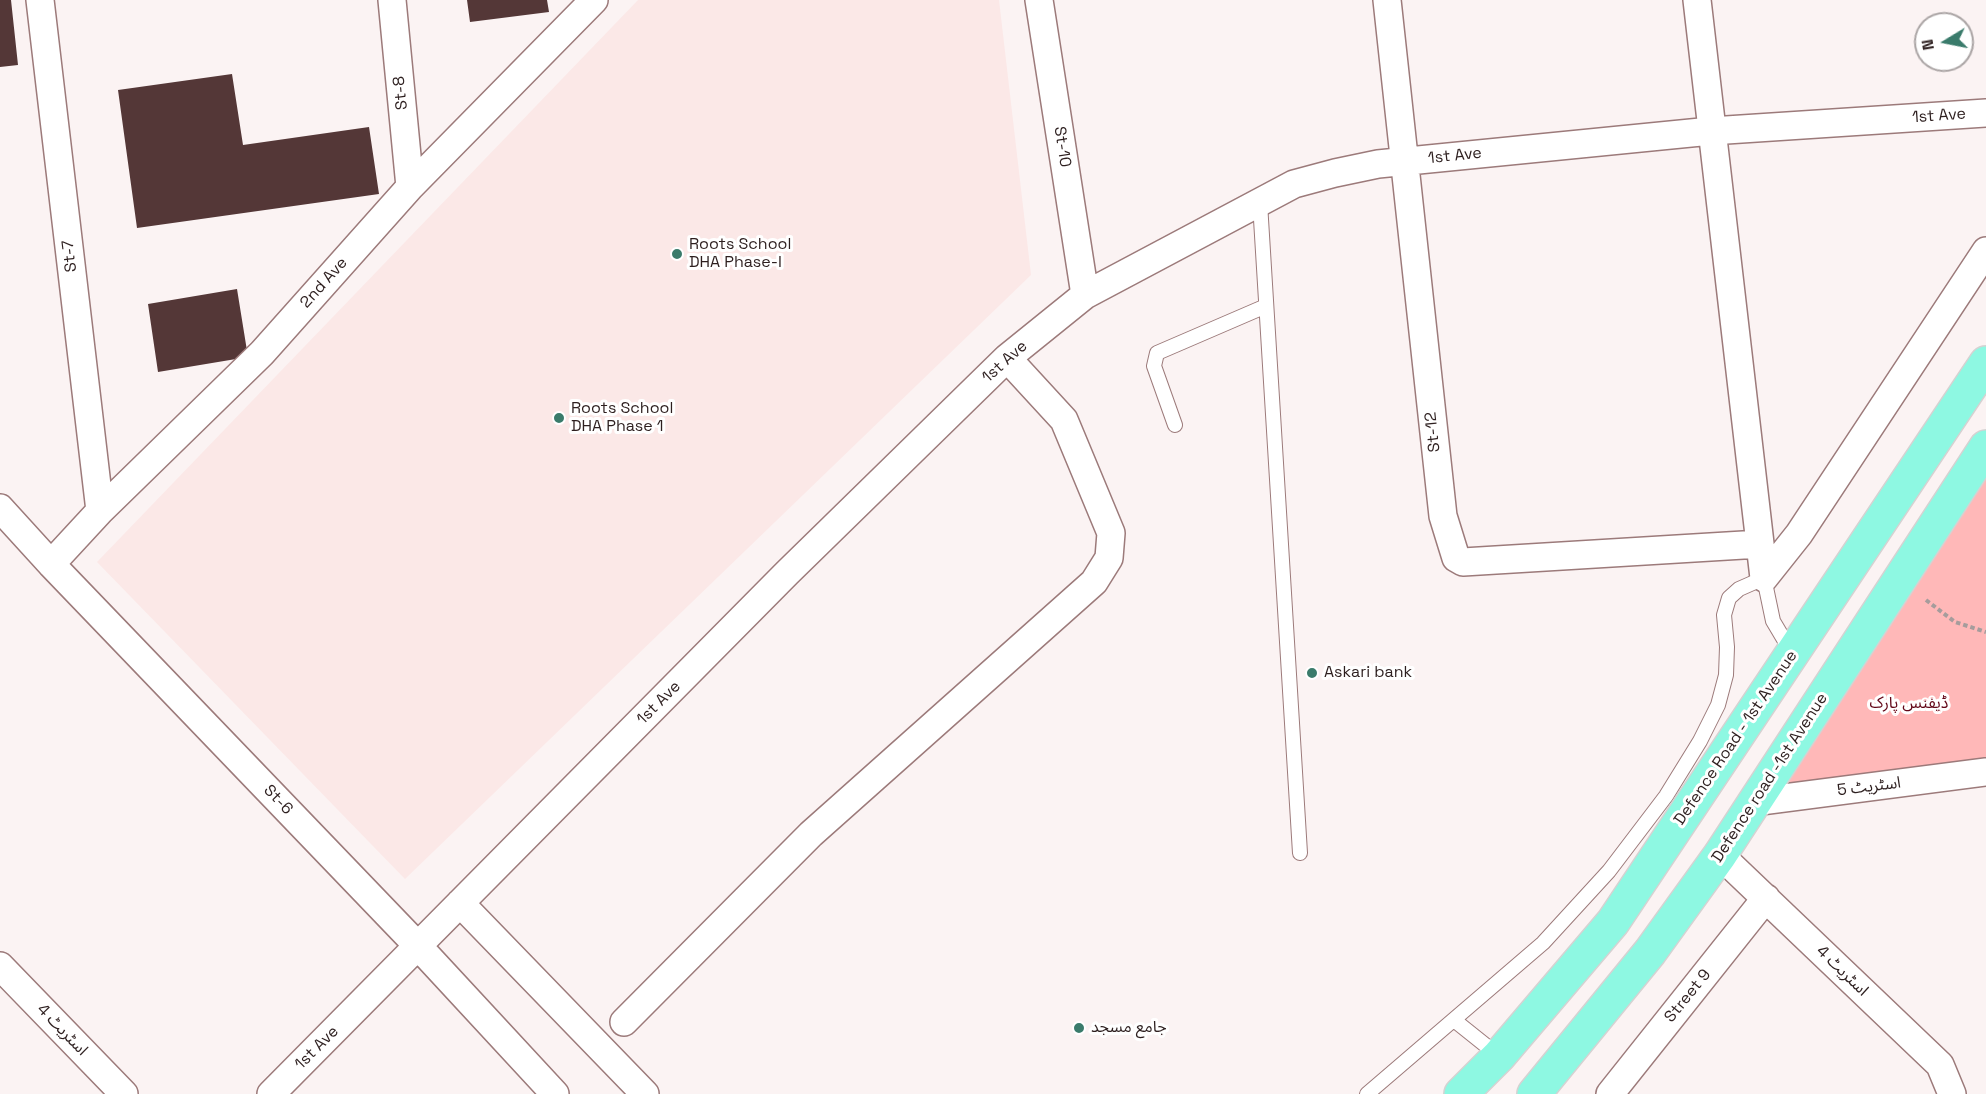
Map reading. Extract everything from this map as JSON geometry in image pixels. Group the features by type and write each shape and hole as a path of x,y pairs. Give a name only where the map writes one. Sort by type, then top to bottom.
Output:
{"main road":[{"name":"Defence Road - 1st Avenue","path":"1461,1094 1499,1056 1613,922 1986,363"},
{"name":"Defence road -1st Avenue","path":"1534,1094 1650,952 1720,855 1986,447"}],"street":[{"name":"St-7","path":"40,0 100,511"},
{"name":"St-8","path":"392,0 410,187"},
{"name":"2nd Ave","path":"51,564 100,511 262,353 410,187 594,0"},
{"name":"St-10","path":"1039,0 1085,295"},
{"name":"St-12","path":"1386,0 1443,516 1456,558 1463,562 1760,544"},
{"path":"1697,0 1764,578"},
{"name":"1st Ave","path":"271,1094 787,573 1007,358 1085,295 1294,184 1378,164 1711,131 1986,113"},
{"path":"1764,578 1799,534 1986,251"},
{"path":"624,1022 811,834 1094,582 1109,558 1111,533 1064,420 1007,358"},
{"name":"St-6","path":"0,508 418,946 555,1094"},
{"name":"اسٹریٹ 5","path":"1753,802 1986,772"},
{"name":"اسٹریٹ 4","path":"1720,855 1940,1065 1952,1094"},
{"name":"Street 9","path":"1611,1094 1766,898"},
{"path":"460,903 645,1094"},
{"name":"اسٹریٹ 4","path":"0,966 124,1094"}],"lane":[{"path":"1260,203 1300,853"},
{"path":"1174,425 1154,366 1157,353 1266,306"},
{"path":"1367,1094 1543,943 1609,871 1666,796 1700,741 1718,705 1726,675 1727,647 1724,615 1729,598 1739,589 1764,578 1773,621 1793,654"},
{"path":"1454,1020 1499,1056"}],"path":[{"path":"1899,579 1955,622 1986,632"}],"shaded area":[{"name":"Roots School DHA Phase 1","path":"638,0 999,0 1031,275 405,879 97,562"}],"green space":[{"name":"ڈیفنس پارک","path":"1986,447 1986,772 1753,802"}],"building":[{"path":"0,0 11,0 18,65 0,67"},
{"path":"467,0 547,0 549,12 470,22"},
{"path":"232,74 243,145 369,127 379,194 137,228 118,90"},
{"path":"237,289 248,357 158,372 148,304"}],"place":[{"name":"Roots School DHA Phase-I","path":"677,254"},
{"name":"Roots School DHA Phase 1","path":"559,418"},
{"name":"Askari bank","path":"1312,673"},
{"name":"جامع مسجد","path":"1079,1028"}]}
